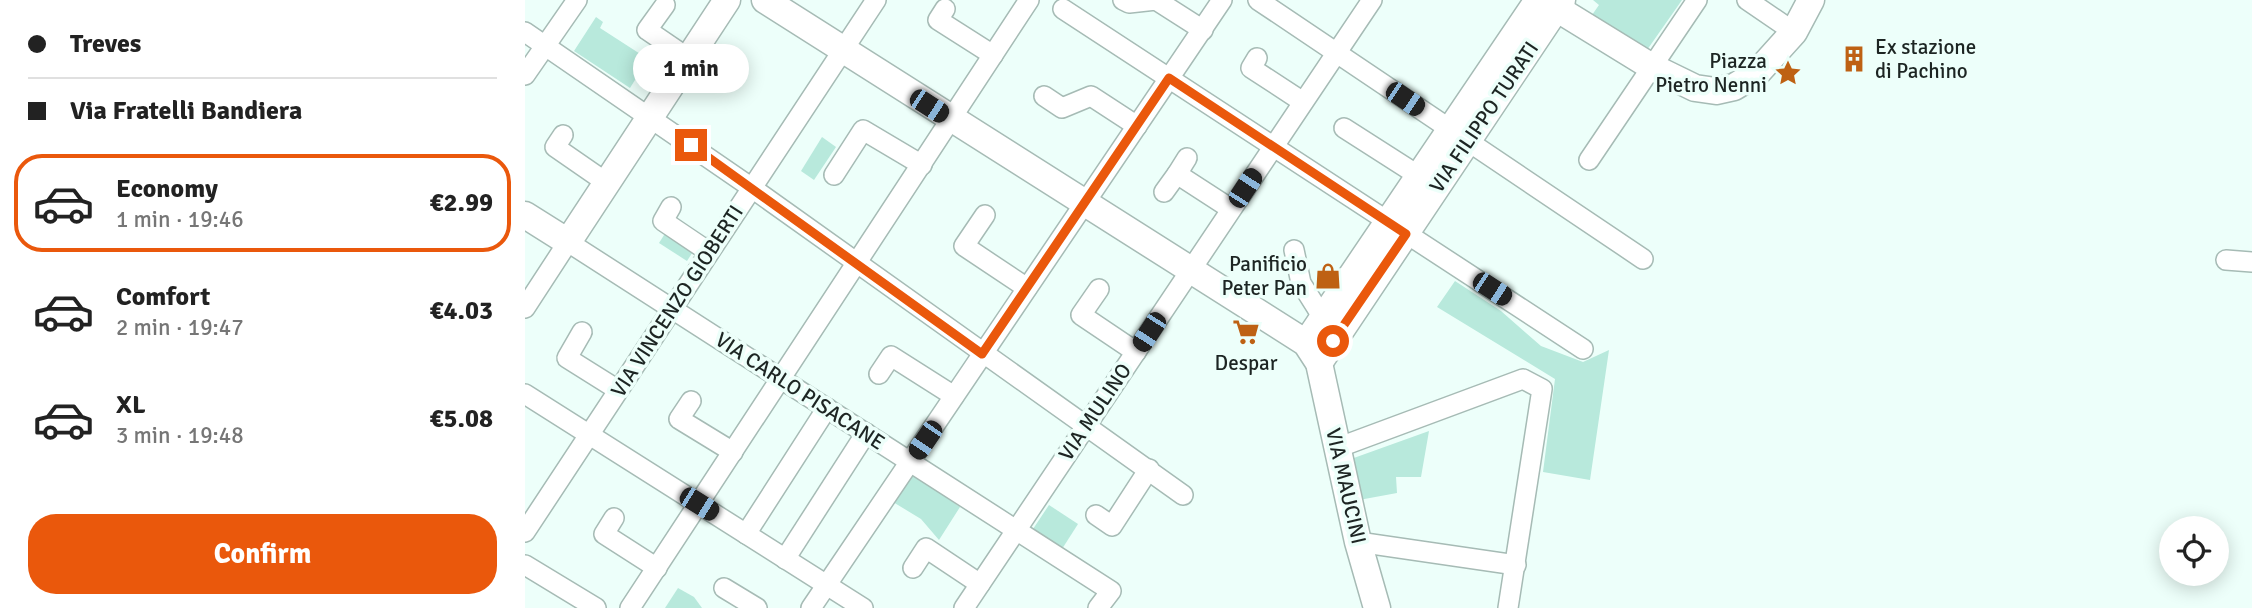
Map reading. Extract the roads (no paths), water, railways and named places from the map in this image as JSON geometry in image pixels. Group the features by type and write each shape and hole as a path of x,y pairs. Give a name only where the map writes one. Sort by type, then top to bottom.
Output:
{"street":[{"path":"525,75 577,0"},
{"path":"525,308 727,0"},
{"path":"765,0 1190,271 1312,353"},
{"name":"VIA VINCENZO GIOBERTI","path":"525,532 876,0"},
{"path":"631,608 1029,0"},
{"path":"1123,0 1129,4 1156,0 1202,30"},
{"path":"811,608 1223,0"},
{"path":"1258,0 1282,6 1337,53 1643,259"},
{"name":"VIA MULINO","path":"964,608 1372,0"},
{"path":"1589,160 1697,0"},
{"path":"1747,0 1794,32"},
{"path":"1550,2 1652,67 1695,88 1716,91 1743,82 1757,72 1794,32 1811,0"},
{"name":"VIA FILIPPO TURATI","path":"1397,228 1550,2"},
{"path":"665,5 647,30 688,58"},
{"path":"945,9 938,20 993,55"},
{"path":"1063,9 1583,349"},
{"path":"525,32 650,116 982,354 1086,424 1182,495"},
{"path":"1257,58 1251,68 1303,102"},
{"path":"1044,96 1062,108 1091,96 1137,126"},
{"path":"1344,128 1428,182"},
{"path":"834,175 863,130 922,165"},
{"path":"563,135 555,146 607,183"},
{"path":"1164,192 1182,166 1231,209"},
{"path":"671,207 663,221 709,252"},
{"name":"VIA CARLO PISACANE","path":"525,215 1111,591 1098,608"},
{"path":"985,215 964,246 1027,288"},
{"path":"1312,353 1323,318 1397,228"},
{"path":"1312,353 1397,228"},
{"path":"1294,250 1301,284 1323,318"},
{"path":"2227,260 2252,262"},
{"path":"1099,289 1081,315 1136,352"},
{"path":"582,332 567,358 618,390"},
{"name":"VIA MAUCINI","path":"1312,353 1358,542 1377,608"},
{"path":"879,374 891,356 954,396"},
{"path":"1336,448 1523,379 1542,390 1509,608"},
{"path":"525,394 863,608"},
{"path":"691,401 679,419 733,452"},
{"path":"746,534 827,408"},
{"path":"785,559 866,433"},
{"path":"1096,515 1112,526 1149,470"},
{"path":"614,518 604,534 657,568"},
{"path":"1358,542 1516,565"},
{"path":"913,568 926,548 980,584"},
{"path":"525,565 596,608"},
{"path":"724,588 757,608"}],"place":[{"name":"Ex stazione di Pachino","path":"1854,59"},
{"name":"Piazza Pietro Nenni","path":"1788,73"},
{"name":"Panificio Peter Pan","path":"1328,276"},
{"name":"Despar","path":"1246,332"}]}
